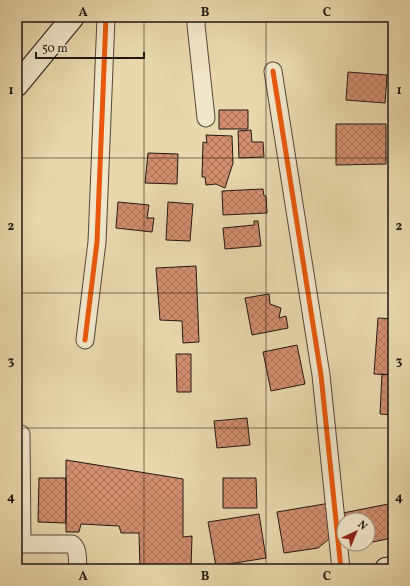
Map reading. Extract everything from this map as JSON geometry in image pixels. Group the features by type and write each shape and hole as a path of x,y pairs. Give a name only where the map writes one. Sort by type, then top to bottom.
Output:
{"main road":[{"path":"17,86 73,17"},
{"path":"386,569 393,568"}],"street":[{"path":"85,340 97,242 106,17"},
{"path":"196,17 206,118"},
{"path":"273,70 321,375 341,569"},
{"path":"21,434 19,544 75,545 77,549 78,569"}],"building":[{"path":"348,72 387,75 385,103 346,100"},
{"path":"219,110 248,110 248,129 219,129"},
{"path":"336,124 386,124 386,164 336,165"},
{"path":"251,130 252,142 263,142 264,157 239,158 238,131"},
{"path":"206,135 232,136 233,163 225,188 216,184 206,185 205,177 202,177 203,142 207,143"},
{"path":"148,153 178,154 177,184 145,183"},
{"path":"263,189 264,196 266,196 267,213 223,215 222,191"},
{"path":"118,202 149,205 147,218 154,218 152,232 116,228"},
{"path":"168,202 193,204 190,241 166,240"},
{"path":"254,221 258,221 261,246 225,249 223,228 254,225"},
{"path":"196,266 199,342 183,343 182,321 160,320 156,268"},
{"path":"269,294 270,304 281,308 279,318 286,316 288,328 252,335 245,298"},
{"path":"378,318 393,319 393,375 374,374"},
{"path":"297,345 305,384 271,391 263,352"},
{"path":"176,354 191,354 191,392 177,392"},
{"path":"382,374 393,375 393,415 380,414"},
{"path":"247,418 250,445 217,448 214,421"},
{"path":"66,460 183,479 183,537 192,536 191,569 140,569 139,533 121,533 119,526 81,524 79,532 66,532"},
{"path":"39,478 66,478 66,523 38,522"},
{"path":"223,478 256,478 257,508 223,508"},
{"path":"330,503 335,534 318,548 284,553 277,512"},
{"path":"393,503 393,537 376,541 376,512 348,512"},
{"path":"259,514 266,558 216,566 208,522"}],"cycle path":[{"path":"85,340 97,242 106,17"},
{"path":"273,71 321,375 341,569"}]}
